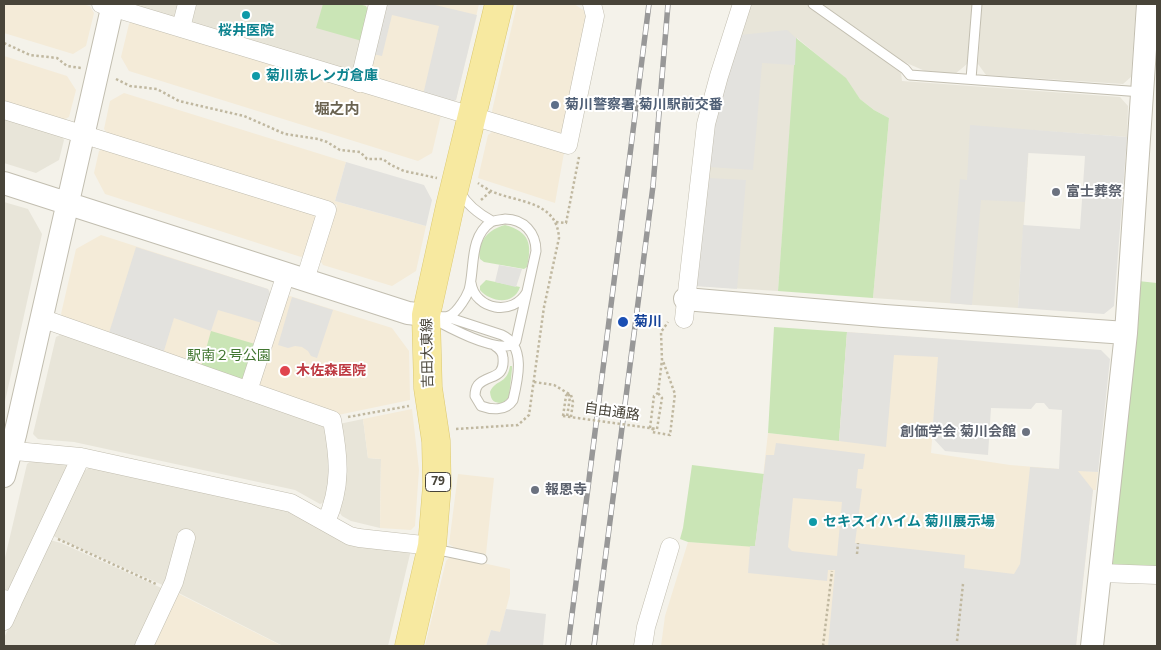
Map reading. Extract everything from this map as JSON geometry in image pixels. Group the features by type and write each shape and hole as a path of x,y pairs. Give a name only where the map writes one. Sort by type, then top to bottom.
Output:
{"main road":[{"name":"吉田大東線","path":"409,646 432,546 438,485 438,463 428,388 436,316 457,179 499,4"}],"street":[{"path":"181,28 187,4"},
{"path":"359,83 378,4"},
{"path":"4,476 7,449 42,318 84,135 109,5 359,83 568,145 595,16 592,4"},
{"path":"742,4 706,124 684,309 884,316 1126,333"},
{"path":"1092,646 1126,333 1142,92 1151,69 1148,4"},
{"path":"4,110 327,210 296,277 248,391"},
{"path":"4,182 408,312 436,316"},
{"path":"42,318 332,420 338,473 333,506 326,522"},
{"path":"7,449 81,457 291,503 340,531 359,538 432,546"},
{"path":"4,621 8,600 46,534 81,457"},
{"path":"144,646 171,590 186,538"},
{"path":"643,646 646,627 670,547"},
{"path":"1100,573 1157,575"}],"lane":[{"path":"814,4 905,69 910,75 1142,92"},
{"path":"971,79 977,4"},
{"path":"457,179 458,188 463,198 478,212 492,221 512,219 523,224 534,236 536,258 514,344"},
{"path":"436,316 453,314 466,297 477,240 492,221"},
{"path":"470,281 475,296 494,308 506,307 517,303 525,296 528,290"},
{"path":"436,316 460,333 504,348 514,344"},
{"path":"436,316 502,336 514,344 518,357 513,400 505,408 496,409 481,406 475,396 478,385 498,375 502,369 503,356 501,350 492,344"},
{"path":"432,546 444,551 482,559"}],"path":[{"path":"4,43 30,55 56,58 67,66 78,67 87,71"},
{"path":"113,78 130,86 157,89 179,101 236,114 285,134 318,139 340,150 360,152 367,159 382,159 404,171 457,179 542,208"},
{"path":"556,222 566,224 580,156"},
{"path":"479,203 491,191"},
{"path":"662,360 675,394 670,435 652,432 651,428 654,396 658,393 662,360 661,332 684,309"},
{"path":"534,382 554,385 568,393 572,397 571,417"},
{"name":"自由通路","path":"568,393 566,396 565,416 657,429 662,398 658,393"},
{"path":"332,420 415,405"},
{"path":"46,534 171,590"},
{"path":"857,554 858,543"},
{"path":"823,646 832,571"},
{"path":"957,641 963,584"}],"shaded area":[{"path":"4,4 82,4 90,6 94,13 86,46 73,54 4,33"},
{"path":"136,4 180,4 178,14 172,18 137,7"},
{"path":"194,4 360,4 366,6 369,12 356,69 350,72 194,24 191,18"},
{"path":"385,4 479,4 456,100 450,103 372,80 369,74"},
{"path":"385,4 431,4 477,15 456,100 450,103 423,95 439,26 392,15 382,56 373,54"},
{"path":"517,4 574,4 585,11 588,18 564,133 559,136 495,117 492,111"},
{"path":"750,4 808,4 901,72 902,81 1120,97 1128,106 1127,137 1030,130 1018,308 873,298 889,118 874,110 860,99 845,78 797,38 778,291 696,286 716,111"},
{"path":"822,4 972,4 967,64 955,74 925,71 902,61"},
{"path":"982,4 1136,4 1131,77 1123,84 986,75 978,64"},
{"path":"134,20 441,115 432,153 418,161 129,71 121,57 129,24"},
{"path":"787,30 796,38 795,65 762,63 753,170 710,167 716,111 740,35"},
{"path":"4,56 67,76 76,90 69,117 63,120 4,102"},
{"path":"124,93 346,162 335,201 426,226 416,271 392,286 323,265 320,260 337,205 108,134 104,129 110,101"},
{"path":"4,117 61,134 64,140 59,160 36,173 4,163"},
{"path":"970,125 1127,137 1114,306 1104,314 1018,308 1023,225 1080,229 1085,156 1028,153 1025,202 981,200 972,305 950,303 960,179 967,180"},
{"path":"496,129 564,153 555,203 478,178 488,135"},
{"path":"105,148 315,213 319,219 307,253 301,257 105,194 94,173 99,151"},
{"path":"346,162 424,185 432,200 426,226 335,201"},
{"path":"708,178 746,180 737,289 696,286"},
{"path":"4,202 28,209 42,234 4,406"},
{"path":"101,235 268,289 271,295 255,344 201,367 64,320 61,314 76,249"},
{"path":"136,247 268,289 271,295 262,323 218,310 211,331 174,318 163,354 108,336"},
{"path":"499,265 522,269 516,287 495,282"},
{"path":"290,296 392,328 409,351 410,400 338,415 261,388 258,381 284,300"},
{"path":"292,297 333,310 317,358 311,356 302,347 288,348 278,345"},
{"path":"847,332 940,339 931,453 1010,465 1098,472 1096,490 1093,490 1076,646 661,646 665,616 688,542 755,546 768,433 839,441"},
{"path":"847,332 1101,350 1110,359 1098,472 1078,471 1093,490 1076,646 828,646 835,570 828,570 827,581 748,573 750,546 755,546 766,455 774,455 776,443 865,454 863,469 858,469 856,488 862,489 855,543 965,555 964,568 1014,574 1020,564 1030,467 1059,469 1062,410 1049,409 1044,403 1036,403 1031,409 991,408 988,455 945,451 932,437 938,357 894,355 886,447 839,441","holes":["793,498 842,502 837,556 792,551 788,547"]},
{"path":"62,334 321,423 326,428 331,449 327,501 320,504 295,490 74,442 38,439 33,434 56,337"},
{"path":"412,409 419,470 415,526 411,530 380,528 381,459 368,458 363,419"},
{"path":"363,419 368,458 381,459 380,528 351,521 342,516 338,510 339,424"},
{"path":"33,459 64,461 69,470 13,586 7,590 4,589 4,562 27,464"},
{"path":"92,466 289,510 411,550 388,646 283,646 167,587 53,536 84,471"},
{"path":"458,474 494,478 486,554 455,548 449,544"},
{"path":"50,540 61,543 166,590 141,646 4,646 4,638"},
{"path":"451,556 510,569 510,594 500,633 491,630 486,646 425,646 446,561"},
{"path":"175,592 282,646 149,646"},
{"path":"506,609 546,614 543,646 486,646 491,630 500,632"}],"green space":[{"path":"323,4 358,4 366,6 369,12 362,41 316,28"},
{"path":"796,38 846,78 860,99 874,110 889,118 873,298 778,291"},
{"path":"505,225 520,231 527,240 529,259 527,267 524,269 484,262 480,259 480,247 485,237"},
{"path":"486,280 520,287 513,297 502,300 495,299 480,290 480,286"},
{"path":"1138,281 1157,283 1157,575 1112,574"},
{"path":"774,327 847,332 839,441 768,433"},
{"name":"駅南２号公園","path":"211,331 255,344 245,378 239,380 201,367"},
{"path":"510,366 512,366 512,369 509,397 503,403 495,402 491,398 490,392 495,385 504,379"},
{"path":"692,465 764,474 755,547 688,542 680,539"}],"railway":[{"path":"568,646 649,4"},
{"path":"594,646 653,186 668,4"}],"place":[{"name":"桜井医院","path":"246,15"},
{"name":"菊川赤レンガ倉庫","path":"256,76"},
{"name":"菊川警察署 菊川駅前交番","path":"555,105"},
{"name":"富士葬祭","path":"1056,192"},
{"name":"菊川","path":"623,322"},
{"name":"木佐森医院","path":"285,371"},
{"name":"創価学会 菊川会館","path":"1026,432"},
{"name":"報恩寺","path":"535,490"},
{"name":"セキスイハイム 菊川展示場","path":"813,522"}],"district":[{"name":"堀之内","path":"337,110"}]}
